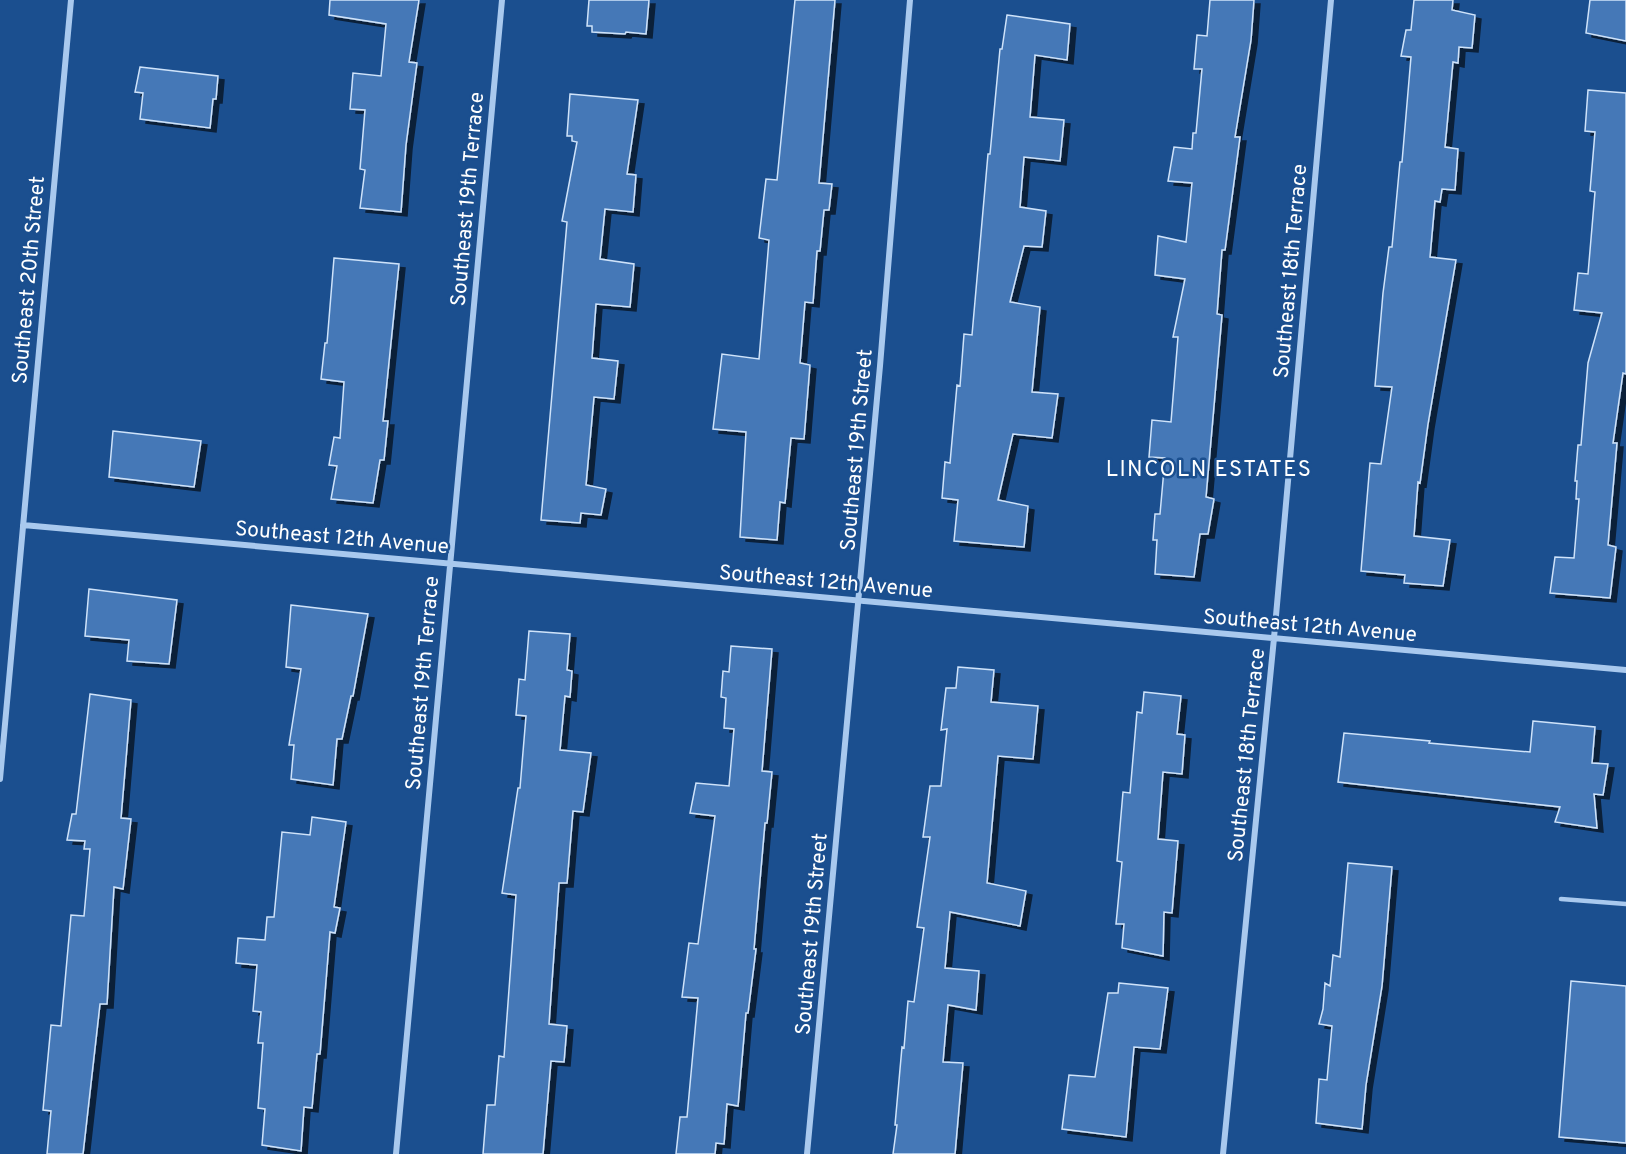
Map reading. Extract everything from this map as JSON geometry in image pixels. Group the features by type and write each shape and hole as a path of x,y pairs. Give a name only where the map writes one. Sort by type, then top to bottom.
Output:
{"street":[{"name":"Southeast 20th Street","path":"0,779 71,0"},
{"name":"Southeast 19th Terrace","path":"396,1154 502,0"},
{"name":"Southeast 19th Street","path":"807,1154 880,366 910,0"},
{"name":"Southeast 18th Terrace","path":"1223,1154 1274,638 1331,0"},
{"name":"Southeast 12th Avenue","path":"23,525 1626,670"}],"lane":[{"path":"1561,899 1626,904"}],"building":[{"path":"330,0 419,0 409,62 417,63 406,145 401,212 360,208 365,170 360,169 365,110 350,109 353,73 381,76 386,24 329,15"},
{"path":"589,0 649,0 646,34 592,32 592,26 587,26"},
{"path":"795,0 835,0 819,183 832,184 829,210 824,210 820,251 817,251 813,303 805,302 800,363 810,365 804,439 791,438 785,503 780,502 777,540 740,537 746,432 713,429 722,354 759,359 769,240 759,238 766,179 777,180"},
{"path":"1210,0 1254,0 1251,40 1235,137 1240,137 1225,250 1222,250 1217,314 1222,315 1206,497 1214,499 1208,534 1200,534 1194,577 1155,574 1157,540 1153,540 1155,514 1160,514 1165,458 1149,457 1152,420 1171,422 1178,337 1173,337 1185,279 1155,275 1158,236 1186,242 1192,183 1168,181 1174,147 1192,149 1193,133 1196,133 1202,69 1194,69 1197,35 1207,36"},
{"path":"1414,0 1453,0 1452,10 1475,15 1472,48 1459,47 1458,63 1453,62 1445,147 1458,149 1455,190 1442,189 1440,202 1435,201 1430,257 1456,260 1420,483 1418,482 1414,536 1450,540 1443,586 1404,583 1405,575 1361,571 1370,463 1381,464 1392,387 1375,386 1383,293 1389,247 1392,247 1400,162 1402,162 1411,57 1401,56 1406,30 1411,30"},
{"path":"1590,0 1626,0 1626,41 1586,33"},
{"path":"1007,15 1070,24 1067,60 1035,55 1030,117 1064,120 1060,161 1024,157 1020,207 1046,211 1042,247 1024,246 1010,302 1040,307 1032,392 1058,394 1052,438 1013,434 998,500 1028,506 1024,547 954,541 958,500 942,498 945,462 950,463 964,334 972,335 988,154 990,154 1000,49 1002,49"},
{"path":"140,67 218,76 210,128 140,119 143,93 135,92"},
{"path":"1588,90 1626,93 1626,374 1623,373 1613,443 1617,443 1608,545 1616,547 1610,598 1550,593 1555,557 1574,558 1579,499 1576,499 1577,481 1575,481 1578,445 1581,445 1588,363 1602,313 1574,310 1578,273 1588,274 1595,192 1590,191 1595,132 1585,131"},
{"path":"570,94 638,100 627,174 636,175 633,212 605,209 600,259 634,264 630,307 596,304 592,358 618,361 614,399 594,397 586,485 606,489 601,515 581,513 580,523 541,520 567,222 562,221 577,142 572,141 572,136 567,136"},
{"path":"334,258 399,264 383,421 388,421 384,460 380,460 373,503 331,499 337,466 329,465 334,437 340,438 344,382 321,379 325,343 327,343"},
{"path":"113,431 201,441 194,487 109,477"},
{"path":"89,589 177,600 169,664 127,661 129,640 85,636"},
{"path":"291,605 368,614 353,696 351,696 342,739 337,739 333,785 291,779 294,745 289,745 301,669 286,667"},
{"path":"529,631 570,634 567,670 572,671 570,697 565,696 560,750 591,753 583,812 573,811 567,883 559,883 549,1024 567,1026 564,1062 551,1061 543,1154 483,1154 487,1105 495,1105 499,1056 504,1057 516,895 502,893 518,788 520,788 526,716 516,715 519,679 525,680"},
{"path":"731,646 772,649 762,771 772,772 767,823 765,823 754,949 756,949 748,1013 746,1013 738,1106 727,1104 724,1144 716,1143 715,1154 676,1154 680,1117 687,1117 698,998 682,997 689,943 698,944 715,816 690,813 696,783 729,786 734,729 724,728 726,698 721,697 723,671 729,672"},
{"path":"958,667 994,670 991,702 1038,706 1033,759 998,756 987,883 1026,891 1020,926 950,912 945,968 979,971 976,1010 948,1005 943,1062 963,1063 955,1154 893,1154 908,1001 914,1002 924,928 917,927 930,837 923,837 930,786 941,786 947,729 941,730 946,688 956,688"},
{"path":"1144,692 1181,696 1177,734 1185,735 1182,774 1163,772 1158,839 1178,841 1172,913 1164,912 1163,956 1122,948 1124,924 1116,924 1122,862 1117,861 1123,792 1130,793 1137,712 1142,713"},
{"path":"90,694 131,700 121,818 131,819 123,889 114,887 107,1004 100,1004 83,1154 47,1154 51,1111 43,1110 51,1025 61,1026 71,915 84,916 90,849 84,849 85,841 67,840 72,814 76,814"},
{"path":"1533,721 1595,727 1592,763 1608,764 1603,795 1594,794 1597,828 1555,822 1560,807 1338,782 1344,733 1530,752"},
{"path":"312,817 346,822 334,907 340,908 335,933 330,932 320,1054 317,1054 312,1108 304,1107 301,1151 262,1145 265,1109 258,1108 263,1043 258,1043 261,1012 253,1011 257,965 236,963 238,938 265,940 267,917 274,917 282,832 310,835"},
{"path":"1348,863 1392,867 1382,986 1366,1085 1362,1129 1316,1123 1319,1079 1327,1080 1332,1026 1319,1024 1325,983 1330,986 1333,955 1340,957"},
{"path":"1571,981 1626,986 1626,1143 1559,1137"},
{"path":"1119,983 1168,988 1160,1049 1134,1047 1126,1137 1062,1129 1069,1075 1095,1077 1108,993 1118,993"}],"district":[{"name":"LINCOLN ESTATES","path":"1209,468"}]}
